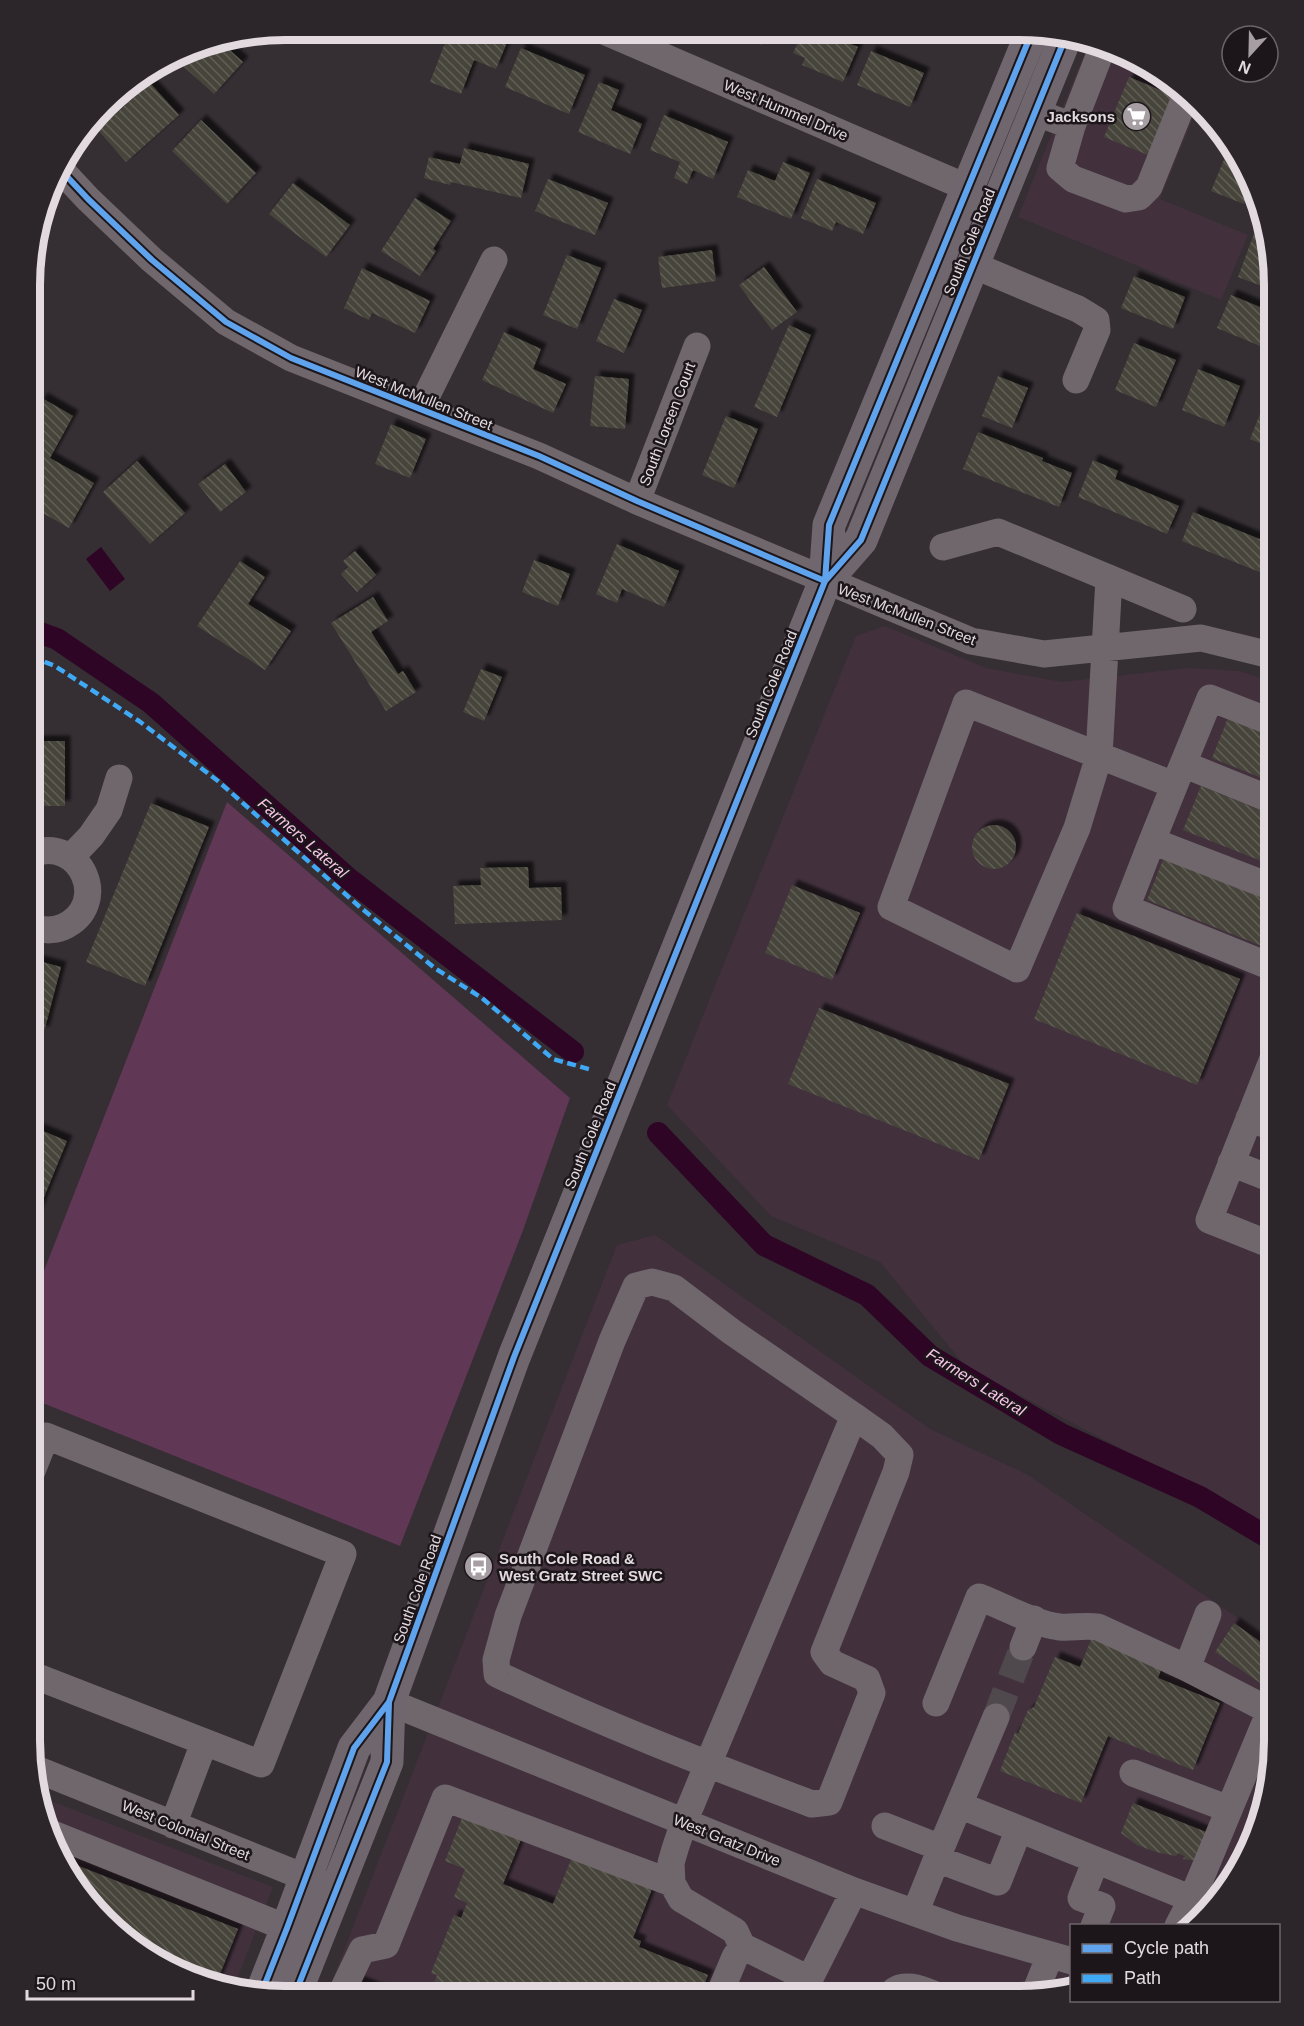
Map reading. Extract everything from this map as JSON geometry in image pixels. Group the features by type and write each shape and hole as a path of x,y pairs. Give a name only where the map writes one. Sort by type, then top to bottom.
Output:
{"main road":[{"name":"South Cole Road","path":"265,1984 354,1748 389,1702 514,1357 825,581 829,525 1029,41"},
{"name":"South Cole Road","path":"825,581 861,540 1063,44"},
{"name":"South Cole Road","path":"298,1986 387,1762 389,1702"}],"street":[{"name":"West Hummel Drive","path":"625,40 969,188"},
{"path":"1100,54 1072,126 1060,168 1073,178 1126,199 1139,197 1149,187 1183,103"},
{"path":"1035,112 1072,126"},
{"name":"West McMullen Street","path":"66,176 152,260 226,322 291,358 538,456 637,501 971,641 1044,654 1201,639 1264,654"},
{"name":"West McMullen Street","path":"420,409 494,260"},
{"path":"973,265 1078,309 1096,320 1097,330 1076,380"},
{"name":"South Loreen Court","path":"637,501 698,346"},
{"path":"943,547 998,532 1183,609"},
{"path":"1109,578 1099,756 1077,828 1017,969 891,906 966,703 1099,756 1264,798"},
{"path":"1264,719 1210,698 1126,908 1264,964"},
{"path":"71,857 91,836 109,810 119,778"},
{"path":"1152,841 1264,884"},
{"path":"40,852 50,850 71,857 85,875 87,897 78,917 69,924 47,930 40,928"},
{"path":"1264,1081 1209,1220 1264,1242"},
{"path":"1249,1118 1264,1124"},
{"path":"1231,1163 1264,1176"},
{"path":"652,1282 674,1288 732,1332 854,1416 882,1436 900,1455 896,1472 824,1652 832,1663 867,1679 872,1693 829,1802 812,1804 708,1764 497,1674 496,1660 507,1616 612,1341 636,1286 652,1282"},
{"path":"803,1986 742,1946 735,1931 681,1899 672,1882 671,1863 684,1822 854,1416"},
{"path":"40,1451 46,1436 343,1554 261,1764 40,1678"},
{"path":"936,1702 979,1597 1060,1627 1083,1625 1098,1627 1187,1668 1264,1708"},
{"path":"1187,1668 1208,1614"},
{"path":"1023,1647 1034,1619"},
{"name":"West Gratz Drive","path":"389,1702 854,1891 957,1929 1061,1958"},
{"path":"915,1913 996,1717"},
{"path":"1182,1924 1228,1809 1264,1730"},
{"path":"173,1825 204,1743"},
{"name":"West Colonial Street","path":"43,1772 337,1890"},
{"path":"1133,1773 1228,1809"},
{"path":"345,1986 362,1950 386,1945 445,1798 672,1882"},
{"path":"959,1805 1192,1899"},
{"path":"885,1826 998,1882 1019,1829"},
{"path":"60,1837 288,1928"},
{"path":"1095,1924 1102,1906 1081,1898 1096,1860"},
{"path":"806,1986 854,1891"},
{"path":"723,1986 742,1946"},
{"path":"1042,1984 1061,1958"}],"shaded area":[{"path":"1086,50 1113,59 1141,73 1168,91 1194,115 1160,199 1248,235 1221,300 1018,217"},
{"path":"101,547 125,579 110,591 86,559"},
{"path":"885,626 986,668 1062,682 1188,668 1239,671 1264,679 1264,1524 966,1367 880,1262 771,1216 667,1105 856,636"},
{"path":"227,802 570,1098 522,1233 400,1546 40,1402 40,1281"},
{"path":"655,1235 930,1429 1028,1475 1264,1636 1263,1757 1259,1789 1251,1820 1222,1877 1203,1902 1181,1924 1070,1924 1070,1980 1035,1985 330,1986 617,1245"},
{"path":"48,1800 273,1887 236,1981 206,1973 149,1944 124,1925 101,1902 73,1863 53,1820"}],"building":[{"path":"446,40 508,40 496,69 474,60 461,94 430,82"},
{"path":"749,40 763,40 761,45"},
{"path":"799,40 840,40 858,47 843,82 802,65 805,58 793,53"},
{"path":"227,48 243,62 214,94 181,64 206,53"},
{"path":"521,48 585,75 569,114 505,87"},
{"path":"871,51 924,73 910,107 857,85"},
{"path":"1129,77 1172,95 1148,155 1104,137"},
{"path":"599,82 619,90 611,110 642,124 630,154 578,132"},
{"path":"150,83 179,115 126,162 98,130"},
{"path":"664,115 728,142 713,179 693,170 687,184 674,178 680,162 650,150"},
{"path":"201,120 256,173 227,204 172,151"},
{"path":"464,148 529,164 521,198 424,178 429,157 460,164"},
{"path":"1226,155 1247,196 1244,204 1211,191"},
{"path":"783,162 810,173 791,219 737,197 748,170 775,181"},
{"path":"548,179 608,203 595,235 535,211"},
{"path":"817,179 876,203 863,234 836,222 832,231 801,218"},
{"path":"293,183 350,225 326,257 269,214"},
{"path":"415,198 451,221 433,249 436,251 420,276 381,251"},
{"path":"1256,228 1257,228 1264,287 1238,277"},
{"path":"712,250 716,281 662,288 658,257"},
{"path":"567,255 601,268 577,329 543,315"},
{"path":"764,267 797,312 772,330 739,285"},
{"path":"362,268 430,301 415,333 372,313 369,320 344,308"},
{"path":"1134,276 1185,297 1173,329 1121,308"},
{"path":"1231,295 1264,309 1264,337 1260,346 1217,328"},
{"path":"614,299 642,310 624,353 596,341"},
{"path":"789,325 811,335 777,417 754,407"},
{"path":"504,332 541,349 533,369 566,384 553,413 482,380"},
{"path":"1134,343 1176,360 1156,407 1115,390"},
{"path":"1198,369 1240,386 1224,427 1182,410"},
{"path":"595,376 629,379 625,429 590,426"},
{"path":"998,376 1028,388 1012,428 982,416"},
{"path":"42,398 73,416 50,458 94,483 69,528 40,512 40,402"},
{"path":"1264,404 1264,445 1250,439"},
{"path":"726,416 758,429 734,488 702,475"},
{"path":"391,424 426,439 410,478 375,464"},
{"path":"978,432 1043,458 1042,461 1072,473 1059,507 963,469"},
{"path":"1093,460 1118,471 1115,479 1179,506 1167,534 1078,497"},
{"path":"137,461 185,513 150,544 103,492"},
{"path":"225,464 246,492 220,512 198,484"},
{"path":"1193,512 1264,541 1264,574 1182,541"},
{"path":"617,544 679,571 664,607 622,589 617,603 596,594"},
{"path":"355,551 376,575 357,592 341,574 348,567 343,561"},
{"path":"534,560 570,574 558,606 522,592"},
{"path":"240,561 265,577 248,604 291,631 265,670 197,626"},
{"path":"373,597 388,621 371,632 398,674 403,671 416,692 386,711 331,623"},
{"path":"481,669 502,677 484,721 463,712"},
{"path":"1230,713 1264,727 1264,779 1212,758"},
{"path":"40,741 65,741 65,806 40,806"},
{"path":"1201,786 1264,812 1264,862 1183,830"},
{"path":"151,803 209,827 145,986 86,962"},
{"path":"994,825 1010,831 1016,847 1010,863 994,869 978,863 972,847 978,831"},
{"path":"1165,855 1264,895 1264,947 1147,900"},
{"path":"528,867 529,888 561,887 562,920 455,924 453,886 481,885 480,868"},
{"path":"792,885 860,913 832,980 765,953"},
{"path":"1077,913 1240,979 1197,1085 1034,1019"},
{"path":"40,961 61,967 44,1032 40,1031"},
{"path":"819,1008 1009,1084 979,1160 788,1084"},
{"path":"40,1130 67,1141 40,1207"},
{"path":"1234,1623 1264,1645 1264,1686 1215,1652"},
{"path":"1093,1635 1163,1664 1158,1678 1220,1703 1193,1770 1108,1736 1081,1803 1000,1771 1015,1732 1018,1734 1028,1710 1034,1707 1055,1657 1080,1667"},
{"path":"1133,1803 1211,1834 1200,1861 1183,1859 1185,1856 1178,1853 1176,1856 1156,1852 1137,1845 1121,1833"},
{"path":"464,1813 522,1837 503,1884 553,1904 572,1857 652,1889 633,1938 641,1941 639,1947 708,1975 704,1986 433,1986 437,1975 431,1973 454,1915 461,1918 467,1903 454,1897 465,1869 445,1861"},
{"path":"74,1864 238,1929 219,1976 206,1973 163,1953 136,1935 101,1902"},
{"path":"358,1981 370,1986 356,1986"}],"waterway":[{"name":"Farmers Lateral","path":"40,633 57,639 151,703 349,879 573,1052"},
{"name":"Farmers Lateral","path":"658,1133 764,1245 867,1295 930,1356 1061,1434 1200,1497 1264,1535"}],"tunnel":[{"path":"996,1717 1023,1647"}],"marked path":[{"path":"40,660 55,666 139,721 218,781 361,908 436,969 482,998 553,1059 592,1070"}],"cycle path":[{"path":"298,1986 387,1762 389,1702 514,1357 825,581 829,525 1028,41"},
{"path":"825,581 861,540 1063,44"},
{"path":"66,176 152,260 226,322 291,358 539,456 637,501 825,581"},
{"path":"265,1984 354,1748 389,1702"}],"place":[{"name":"Jacksons","path":"1136,116"},
{"name":"South Cole Road & West Gratz Street SWC","path":"478,1567"}]}
